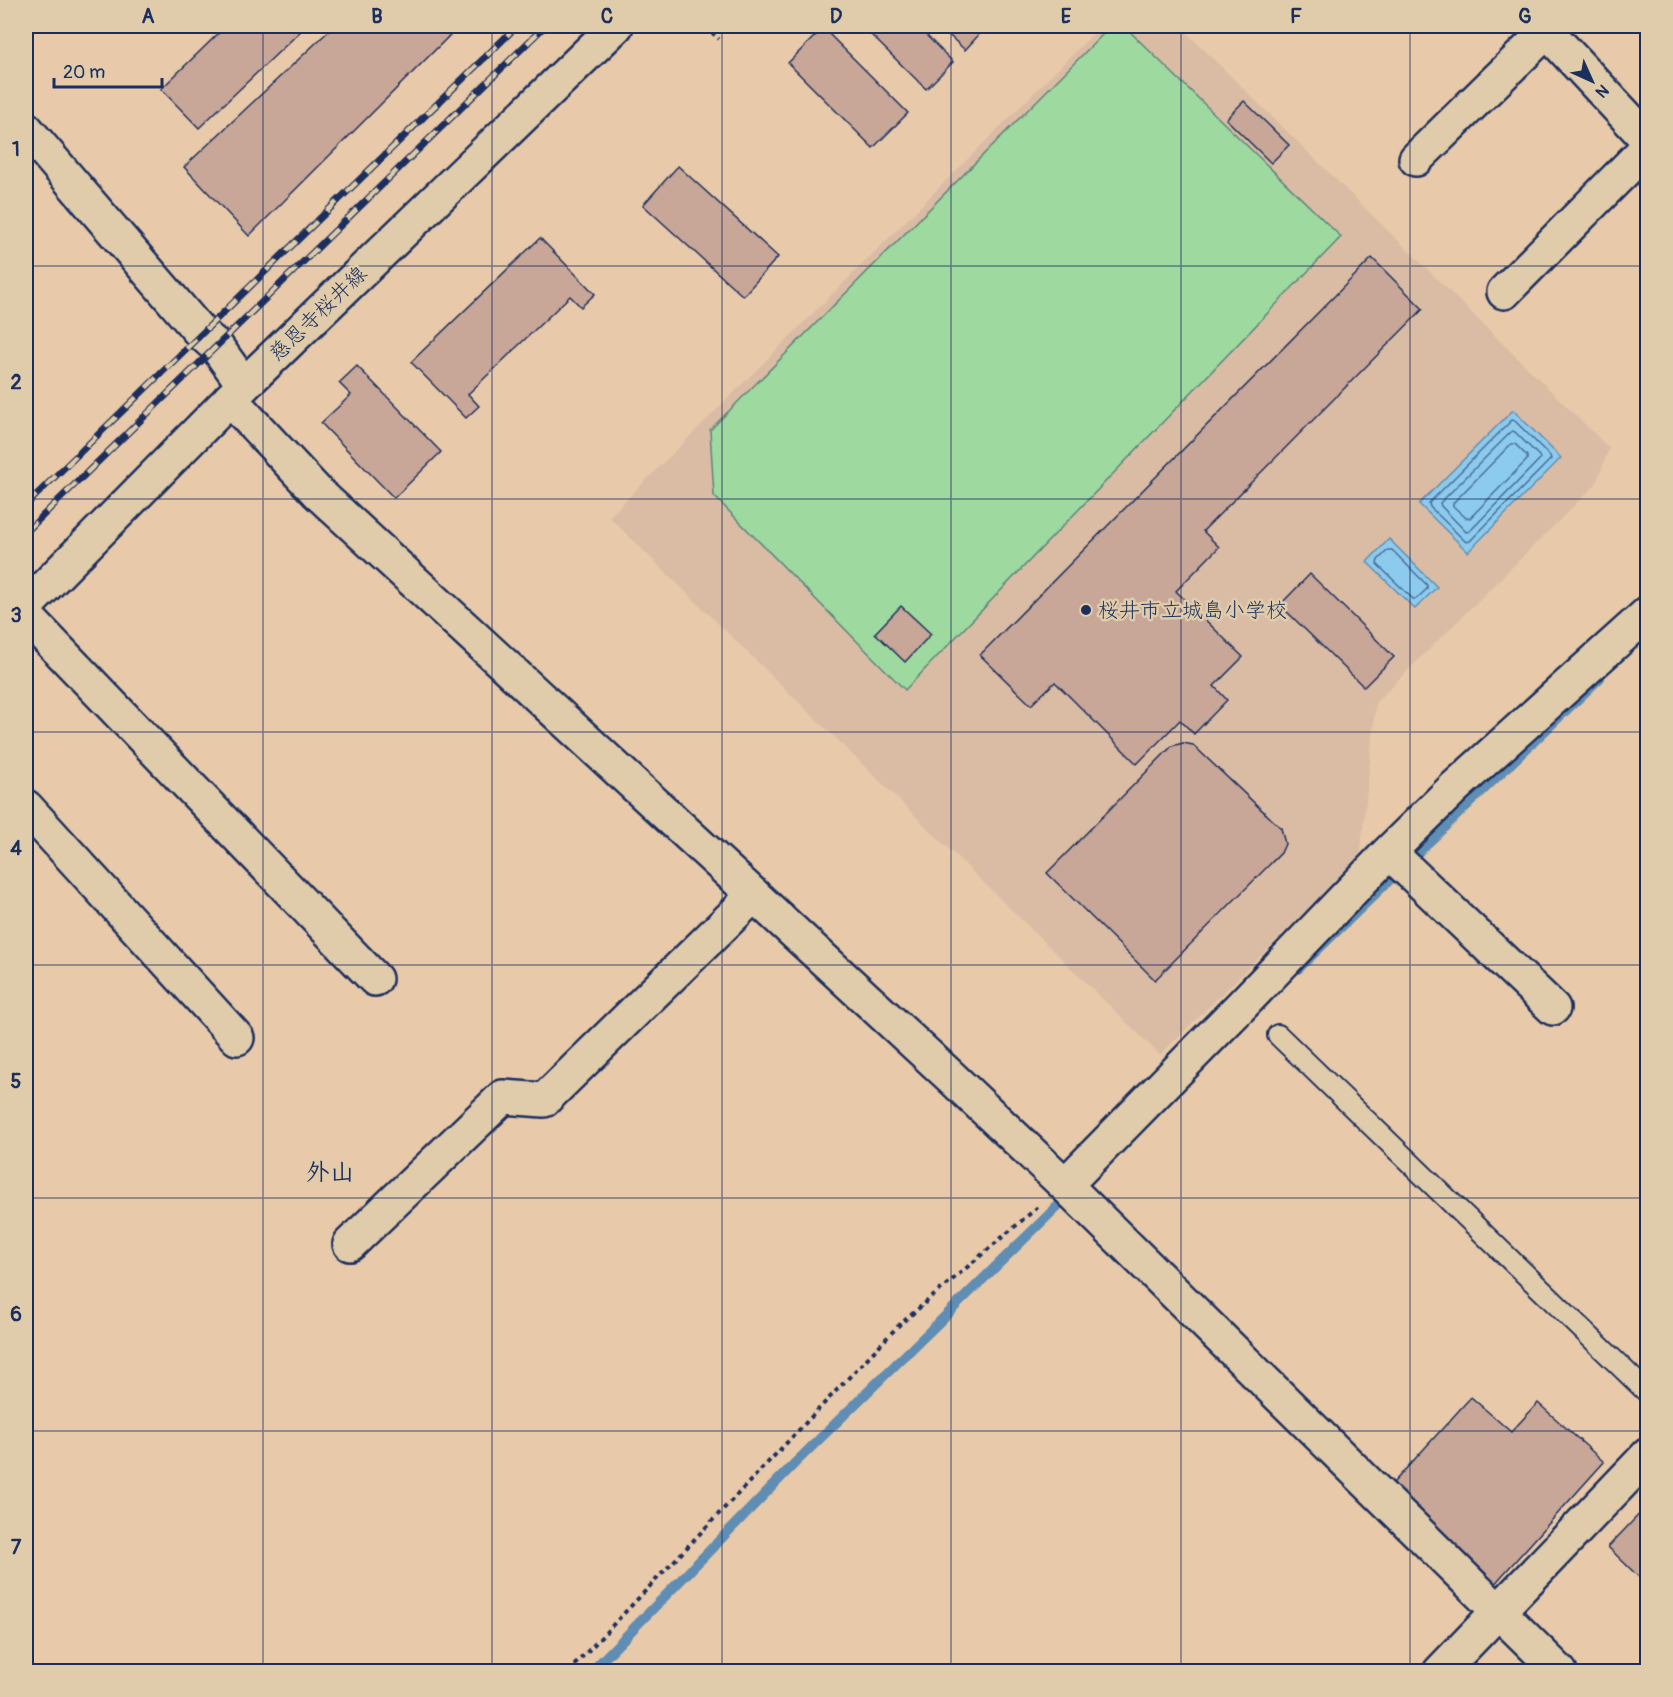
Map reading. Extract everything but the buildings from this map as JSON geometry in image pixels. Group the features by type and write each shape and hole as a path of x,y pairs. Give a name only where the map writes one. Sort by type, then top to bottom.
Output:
{"street":[{"name":"慈恩寺桜井線","path":"26,606 237,392 616,26"},
{"path":"1416,159 1545,28 1647,140"},
{"path":"26,129 201,333 216,346 237,392 317,492 1068,1188 1560,1671"},
{"path":"1504,292 1647,147"},
{"path":"1068,1188 1242,1005 1392,855 1455,788 1647,613"},
{"path":"26,616 375,979"},
{"path":"26,807 237,1038"},
{"path":"1392,855 1553,1008"},
{"path":"350,1244 503,1097 544,1100 754,895"},
{"path":"1440,1671 1647,1455"}],"lane":[{"path":"1278,1035 1647,1393"}],"path":[{"path":"705,26 719,39"},
{"path":"568,1671 898,1326 1068,1188"}],"shaded area":[{"name":"桜井市立城島小学校","path":"1101,26 1180,26 1609,448 1596,484 1376,702 1360,858 1160,1055 609,517"}],"green space":[{"path":"1111,26 1124,26 1341,237 905,690 714,496 710,430"}],"water":[{"path":"1513,410 1561,458 1468,552 1419,504"},
{"path":"1389,539 1437,587 1415,609 1367,562"}],"waterway":[{"path":"1298,969 1600,678"},
{"path":"591,1672 795,1463 1069,1195"}],"railway":[{"path":"26,505 517,26"},
{"path":"26,532 545,26"}],"place":[{"name":"桜井市立城島小学校","path":"1086,610"}],"district":[{"name":"外山","path":"330,1172"}]}
